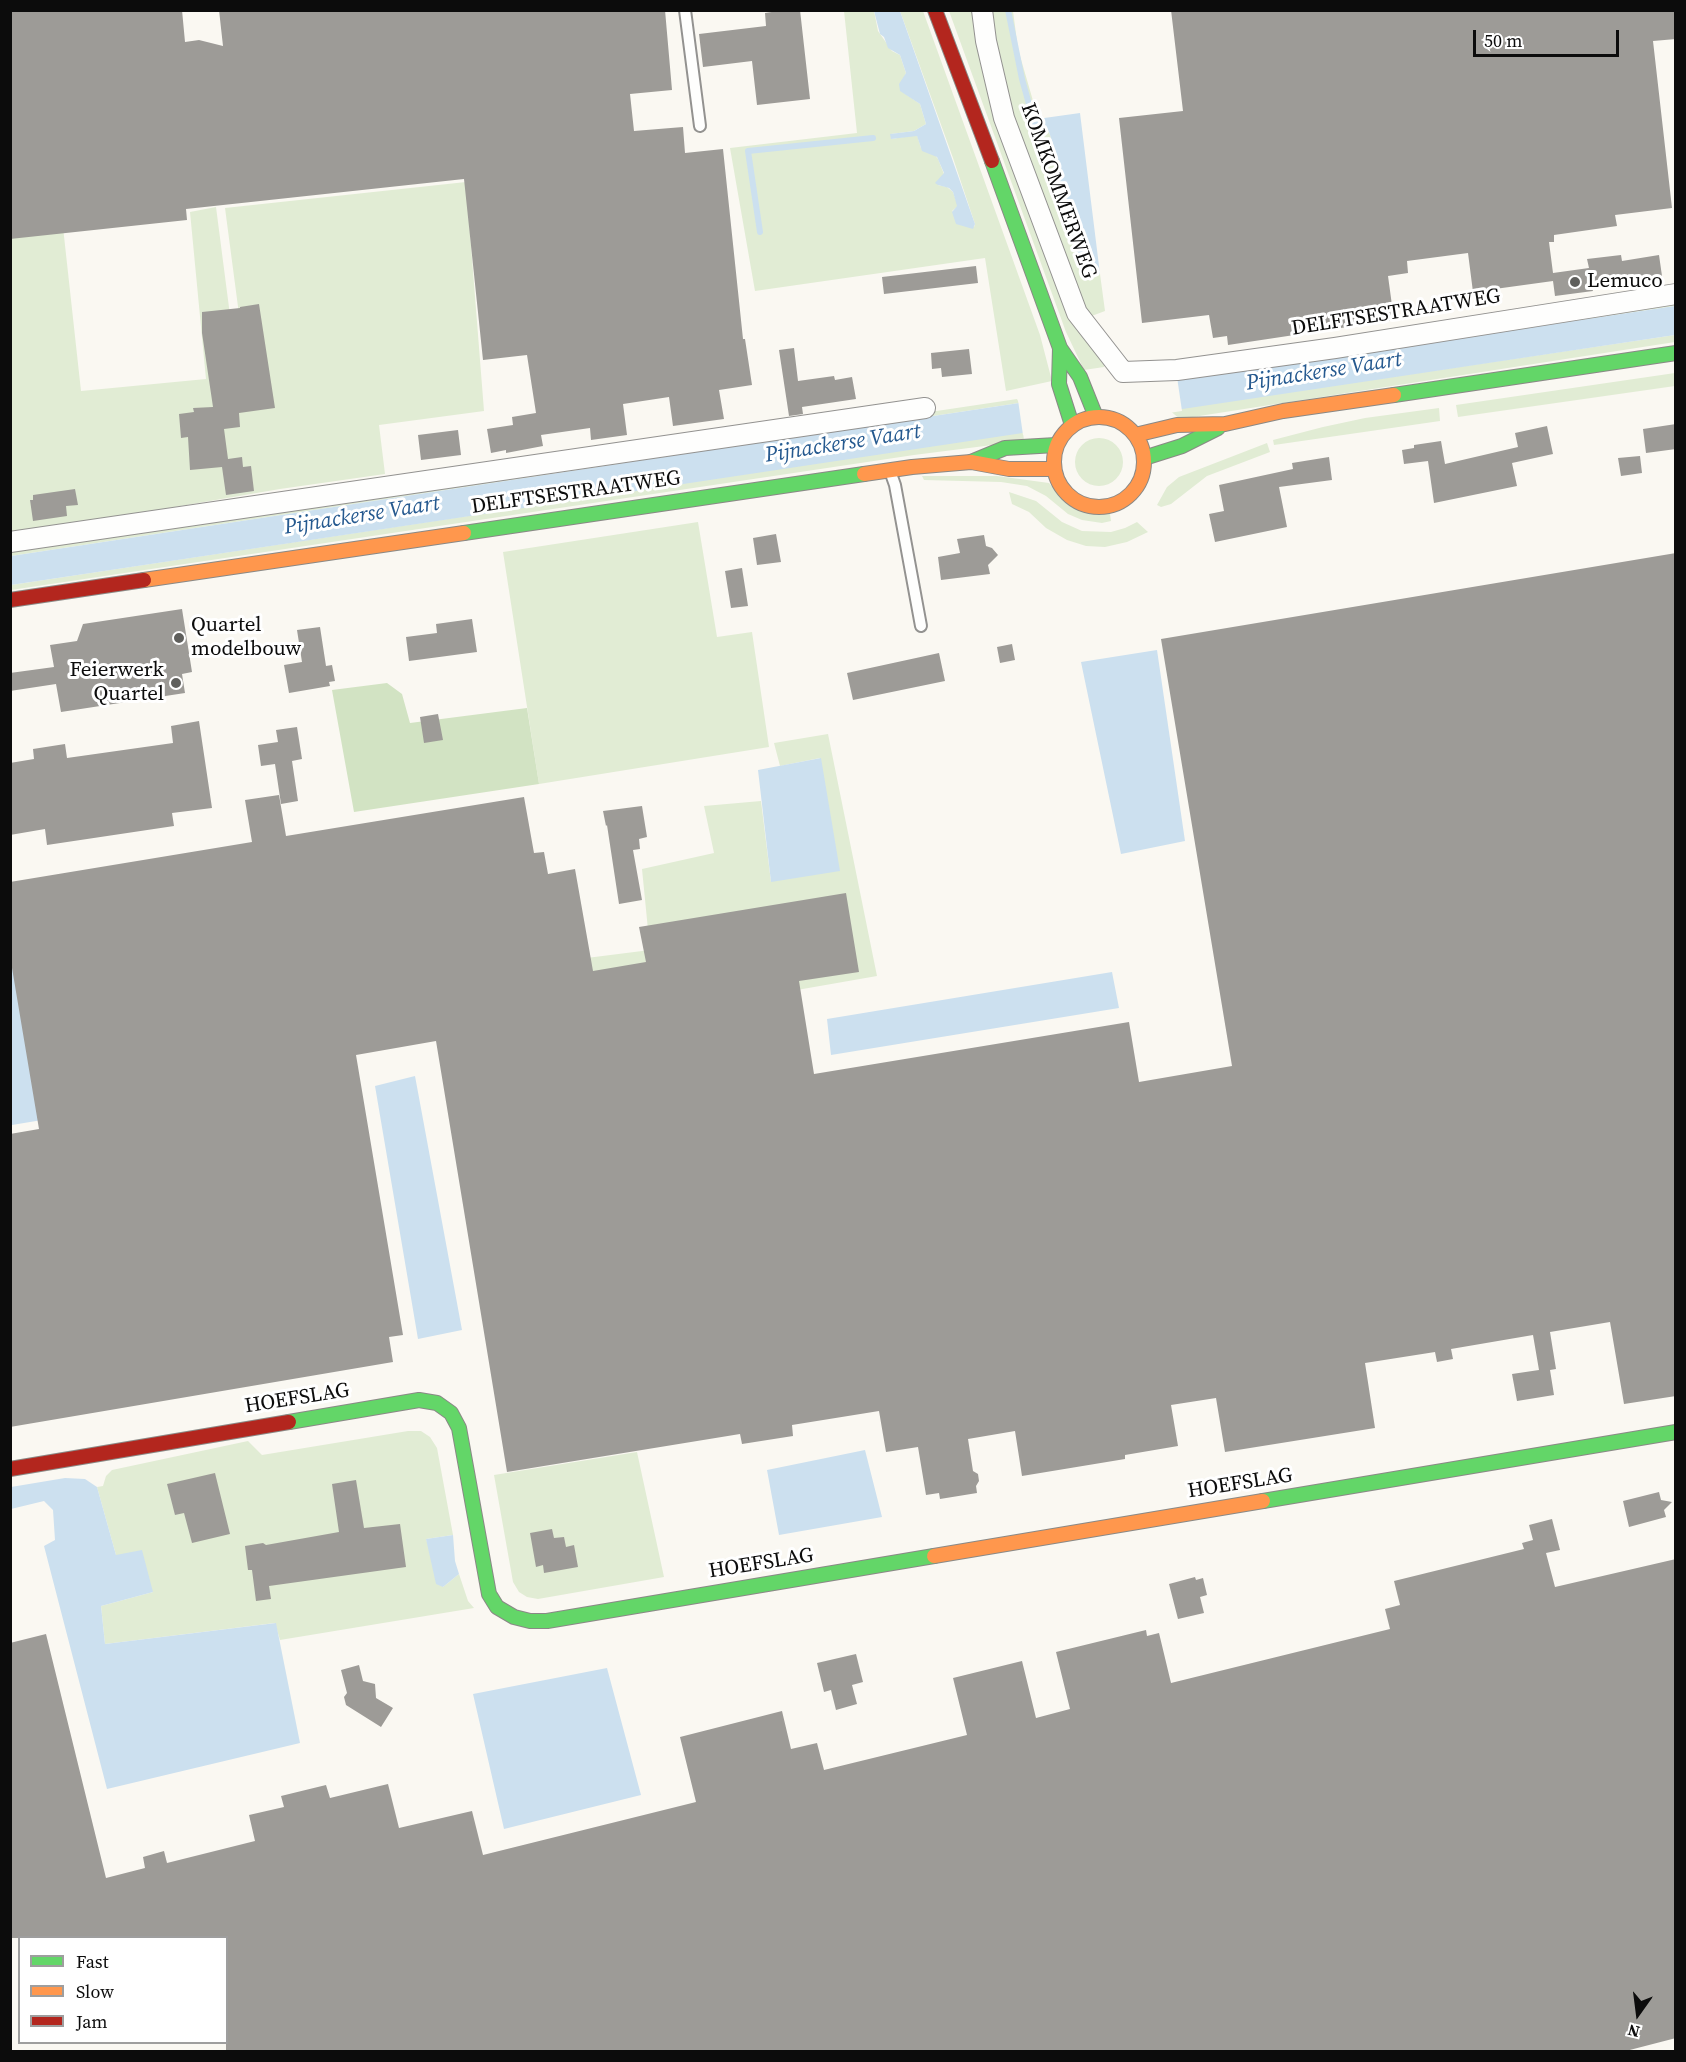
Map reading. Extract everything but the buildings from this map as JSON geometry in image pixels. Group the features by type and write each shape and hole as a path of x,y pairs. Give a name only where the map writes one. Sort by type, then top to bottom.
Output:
{"street":[{"path":"935,10 1060,348 1080,377 1096,417"},
{"name":"KOMKOMMERWEG","path":"982,10 986,41 1004,118 1077,313 1123,372"},
{"name":"DELFTSESTRAATWEG","path":"1123,372 1200,367 1676,294"},
{"path":"1060,348 1059,384 1068,429"},
{"path":"1135,435 1177,425 1225,424 1283,411 1676,353"},
{"name":"DELFTSESTRAATWEG","path":"10,542 925,408"},
{"path":"1096,417 1114,419 1122,423 1135,435 1143,450 1144,469 1136,488 1119,502 1108,507 1084,505 1073,500 1057,481 1054,470 1056,445 1068,429 1083,419 1096,417"},
{"path":"1144,458 1182,446 1225,424"},
{"name":"DELFTSESTRAATWEG","path":"971,462 1005,448 1056,445"},
{"name":"DELFTSESTRAATWEG","path":"10,600 890,470 971,462 1009,469 1054,470"},
{"name":"HOEFSLAG","path":"10,1469 419,1400 437,1403 451,1413 459,1428 489,1594 497,1607 514,1617 547,1621 1676,1432"}],"lane":[{"path":"686,10 700,126"},
{"path":"890,470 921,626"}],"green space":[{"path":"844,11 874,11 878,31 892,51 900,55 906,73 900,90 920,104 926,124 914,131 891,134 891,139 917,135 921,148 938,159 944,174 938,185 947,187 953,192 958,206 952,211 974,227 975,224 953,158 900,11 923,11 1040,335 1052,381 1006,391 985,258 755,291 730,148 857,133"},
{"path":"949,11 974,11 1104,367 1084,370 1066,332"},
{"path":"989,11 1013,11 1018,49 1038,118 1030,120 1040,131 1049,132 1063,175 1067,212 1077,217 1080,234 1071,235 1081,263 1092,274 1100,274 1105,311 1089,317 1015,123 1003,81"},
{"path":"466,182 484,411 379,425 385,474 280,489 11,535 11,234 63,227 81,391 206,379 190,212 216,207 238,377 247,375 225,208"},
{"path":"1675,301 1675,306 1177,380 1181,408 1675,335 1675,342 1180,419 1141,387 1146,379"},
{"path":"1675,373 1675,386 1458,417 1456,405"},
{"path":"1017,399 1019,403 11,556 11,549"},
{"path":"1439,408 1440,421 1274,445 1273,440 1323,427 1365,418"},
{"path":"1023,432 1024,441 914,455 11,590 11,585"},
{"path":"1094,438 1104,438 1119,448 1123,462 1119,476 1113,482 1104,486 1094,486 1079,476 1075,467 1075,457 1085,442"},
{"path":"1267,443 1270,452 1207,476 1171,504 1161,507 1157,505 1167,487 1179,477"},
{"path":"922,476 997,476 1049,483 1064,501 1072,506 1089,513 1110,514 1111,521 1102,523 1082,520 1068,514 1046,496 1027,486 1001,482 924,480"},
{"path":"1009,492 1036,501 1062,522 1082,531 1111,532 1137,522 1148,532 1127,542 1105,547 1086,546 1067,540 1046,528 1029,512 1012,504"},
{"path":"698,522 717,637 752,632 769,747 539,784 503,552"},
{"path":"387,683 402,694 410,723 527,708 539,784 354,812 332,690"},
{"path":"828,734 877,976 557,1032 547,963 650,950 642,869 714,853 704,806 761,801 771,882 820,758 780,766 774,743"},
{"path":"408,1431 421,1431 430,1437 437,1448 453,1535 426,1539 443,1587 459,1574 468,1601 474,1608 280,1640 275,1623 105,1644 101,1606 153,1592 116,1555 97,1487 103,1486 106,1476 112,1470 248,1441 262,1455"},
{"path":"637,1452 664,1577 538,1599 527,1597 519,1592 513,1582 494,1475"}],"water":[{"path":"874,11 900,11 975,224 973,229 956,224 952,212 957,206 953,192 935,183 944,173 937,157 922,151 917,136 891,139 890,134 914,131 926,124 920,104 900,91 899,84 906,73 900,55 888,48 884,37 880,34"},
{"path":"1080,113 1100,274 1091,274 1081,263 1070,235 1080,233 1077,217 1067,212 1065,208 1058,184 1063,175 1049,132 1035,130 1030,120"},
{"name":"Pijnackerse Vaart","path":"1675,306 1675,335 11,585 11,556"},
{"path":"1157,650 1185,841 1121,854 1081,662"},
{"path":"821,758 840,871 771,882 758,770"},
{"path":"10,927 42,1120 12,1125 10,1116"},
{"path":"1112,972 1119,1008 831,1055 827,1019"},
{"path":"415,1076 462,1330 418,1339 375,1086"},
{"path":"865,1450 882,1517 779,1535 767,1470"},
{"path":"65,1478 85,1479 97,1487 116,1555 142,1550 153,1592 101,1606 105,1644 276,1623 300,1743 107,1789 44,1546 55,1540 53,1510 44,1501 11,1509 11,1487"},
{"path":"453,1535 455,1561 459,1574 443,1587 436,1584 426,1539"},
{"path":"607,1668 641,1795 504,1829 473,1694"}],"pier":[{"path":"1177,377 1182,411 1023,435 1018,400"}],"waterway":[{"path":"1008,10 1022,79 1034,122"},
{"path":"760,232 748,151 873,138"}],"traffic: fast":[{"path":"992,161 1060,348 1080,377 1096,417"},
{"path":"1060,348 1059,384 1072,425"},
{"path":"1394,395 1676,353"},
{"path":"1144,458 1182,446 1218,428"},
{"path":"971,462 1005,448 1056,445"},
{"path":"464,533 864,474"},
{"path":"289,1422 419,1400 437,1403 451,1413 459,1428 489,1594 497,1607 514,1617 530,1621 547,1621 934,1556"},
{"path":"1263,1501 1676,1432"}],"traffic: slow":[{"path":"1135,435 1177,425 1225,424 1283,411 1394,395"},
{"path":"1099,417 1116,420 1131,430 1141,445 1144,462 1141,479 1131,494 1116,504 1099,507 1082,504 1067,494 1057,479 1054,462 1057,445 1067,430 1082,420 1099,417"},
{"path":"864,474 971,462 1009,469 1054,469"},
{"path":"144,580 464,533"},
{"path":"934,1556 1263,1501"}],"traffic: jam":[{"path":"935,10 992,161"},
{"path":"10,600 144,580"},
{"path":"10,1469 289,1422"}],"place":[{"name":"Lemuco","path":"1575,282"},
{"name":"Quartel modelbouw","path":"179,638"},
{"name":"Feierwerk Quartel","path":"176,683"}]}
